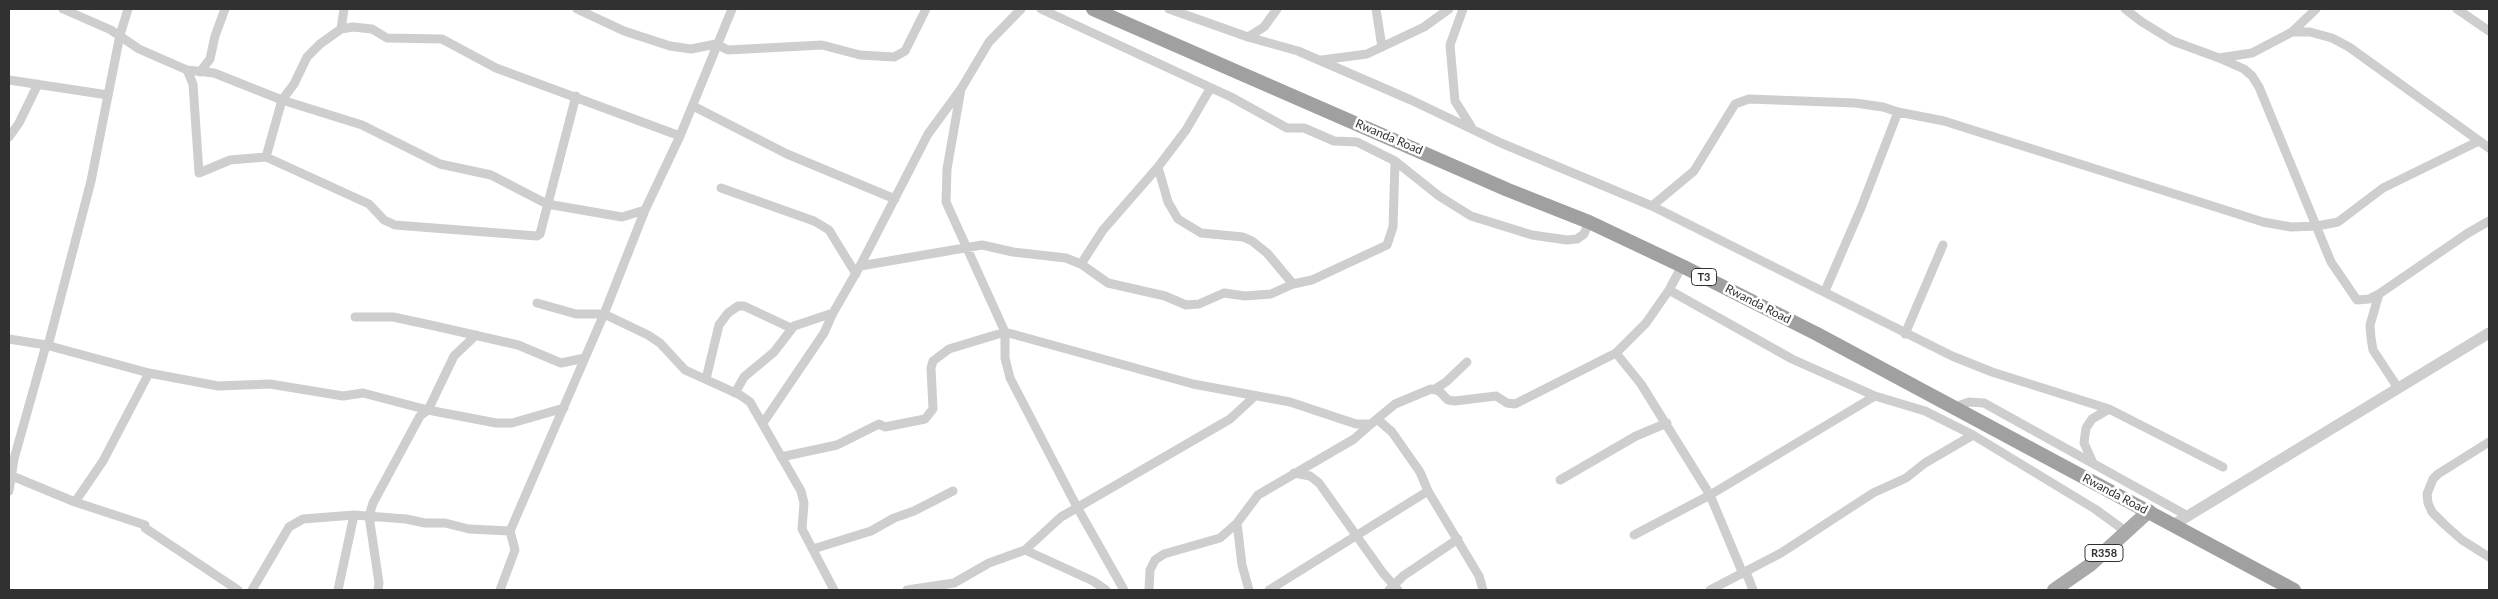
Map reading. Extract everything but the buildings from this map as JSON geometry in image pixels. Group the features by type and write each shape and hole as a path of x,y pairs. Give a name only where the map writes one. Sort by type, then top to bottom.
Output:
{"highway":[{"name":"Rwanda Road","path":"1093,9 1508,190 1589,222 1682,266 1954,407 2294,590"}],"main road":[{"name":"R358","path":"2054,590 2090,565 2128,532 2148,511"}],"street":[{"path":"63,9 120,35 139,49 187,70 214,73 282,100 362,125 440,164 491,176 547,204 622,217 645,210"},
{"path":"9,491 12,476 11,459 46,345 49,342 91,182 120,35 128,9"},
{"path":"200,72 210,59 217,29 225,9"},
{"path":"341,29 344,9"},
{"path":"577,9 624,30 670,46 691,49 716,44 728,50 822,45 860,55 894,57 905,51 926,9"},
{"path":"500,590 515,550 510,531 604,314 645,210 693,106 716,44 732,9"},
{"path":"763,423 817,345 832,312 858,270 928,134 961,89 988,42 1021,9"},
{"path":"1041,9 1236,100 1287,128 1304,128 1334,141 1354,141 1395,161 1456,207 1490,223 1532,235 1567,240 1577,239 1584,234 1589,222"},
{"path":"1169,9 1320,60 1474,130 1652,206 1905,334 1992,372 2109,409 2223,466"},
{"path":"1248,37 1264,28 1277,9"},
{"path":"1376,9 1382,46"},
{"path":"1320,60 1354,57 1382,46 1424,27 1448,9"},
{"path":"1463,9 1450,45 1454,93 1459,109 1474,130"},
{"path":"2125,9 2173,41 2244,69 2252,76 2259,87 2331,262 2349,286 2353,297 2362,301 2379,294 2468,233 2489,221"},
{"path":"2219,58 2252,53 2292,32 2316,9"},
{"path":"2457,9 2489,31"},
{"path":"266,157 282,100 294,84 307,57 320,44 341,29 353,27 372,29 387,38 442,39 496,68 680,136"},
{"path":"2292,32 2310,32 2332,38 2350,47 2489,148"},
{"path":"187,70 193,84 199,173 230,160 266,157 369,204 384,220 396,225 537,236 540,234 576,96"},
{"path":"9,80 108,95"},
{"path":"9,137 19,123 38,84"},
{"path":"961,89 945,192 946,202 1005,332 1005,358 1010,378 1077,508 1124,590"},
{"path":"1081,264 1103,230 1158,167 1186,130 1210,89"},
{"path":"1652,206 1694,171 1735,104 1749,99 1832,101 1882,107 1944,121 2263,222 2291,227 2317,226 2338,222 2383,188 2479,140"},
{"path":"693,106 787,154 895,199"},
{"path":"1825,292 1861,208 1898,112"},
{"path":"858,270 967,246 989,245 1013,252 1056,256 1081,264 1108,282 1165,296 1186,304 1199,304 1224,293 1245,296 1271,294 1293,284 1312,280 1387,245 1393,227 1395,161"},
{"path":"1158,167 1168,202 1178,219 1201,233 1238,236 1252,241 1267,253 1293,284"},
{"path":"722,188 814,221 829,230 858,270"},
{"path":"1905,334 1943,245"},
{"path":"1435,389 1451,401 1496,396 1507,403 1515,404 1616,353 1646,323 1669,290 1682,266"},
{"path":"1669,290 1792,359 1875,396 1925,411 1973,435 2095,509 2128,532"},
{"path":"2379,294 2370,325 2373,350 2398,388"},
{"path":"537,303 576,314 604,314 648,335 660,344 680,367 750,402 801,491 804,503 802,529 834,590"},
{"path":"706,379 719,325 728,313 738,306 744,306 791,328"},
{"path":"735,393 744,377 774,352 791,328 832,312"},
{"path":"355,317 393,317 476,335 518,345 561,363 585,358"},
{"path":"781,457 837,444 879,424 885,427 926,420 933,409 931,368 933,361 949,349 1005,332 1193,384 1290,402 1324,412 1348,422 1374,421 1396,436 1420,472 1428,491 1479,576 1483,590"},
{"path":"2173,525 2186,515 2489,333"},
{"path":"378,590 379,583 368,516 377,493 400,450 420,416 428,410 454,356 476,335"},
{"path":"9,339 46,345 149,373 218,386 270,384 343,396 362,393 428,410 507,423 564,408"},
{"path":"1616,353 1632,372 1667,423 1710,495 1753,590"},
{"path":"1149,590 1150,570 1155,560 1164,554 1213,542 1237,523 1258,495 1354,439 1401,401 1415,397 1426,390 1435,389 1446,382 1467,362"},
{"path":"75,502 103,461 149,373"},
{"path":"907,590 954,583 989,562 1025,550 1056,522 1230,419 1254,396"},
{"path":"1634,535 1710,495 1875,396"},
{"path":"1954,407 1969,402 1984,403 2186,515"},
{"path":"2093,463 2084,442 2086,428 2092,419 2109,409"},
{"path":"1560,480 1636,436 1667,423"},
{"path":"1710,590 1745,573 1873,493 1906,478 1925,463 1973,435"},
{"path":"2489,442 2438,474 2433,479 2427,494 2432,512 2462,540 2489,557"},
{"path":"1294,473 1310,476 1319,483 1357,534 1393,588 1458,539"},
{"path":"12,476 75,502 145,525 145,528 238,590"},
{"path":"813,549 871,531 894,518 914,511 953,491"},
{"path":"1269,590 1428,491"},
{"path":"252,590 281,538 294,523 303,519 354,515 426,523 445,523 469,530 510,531"},
{"path":"338,590 354,515"},
{"path":"1237,523 1242,565 1249,590"},
{"path":"1025,550 1106,590"}]}
